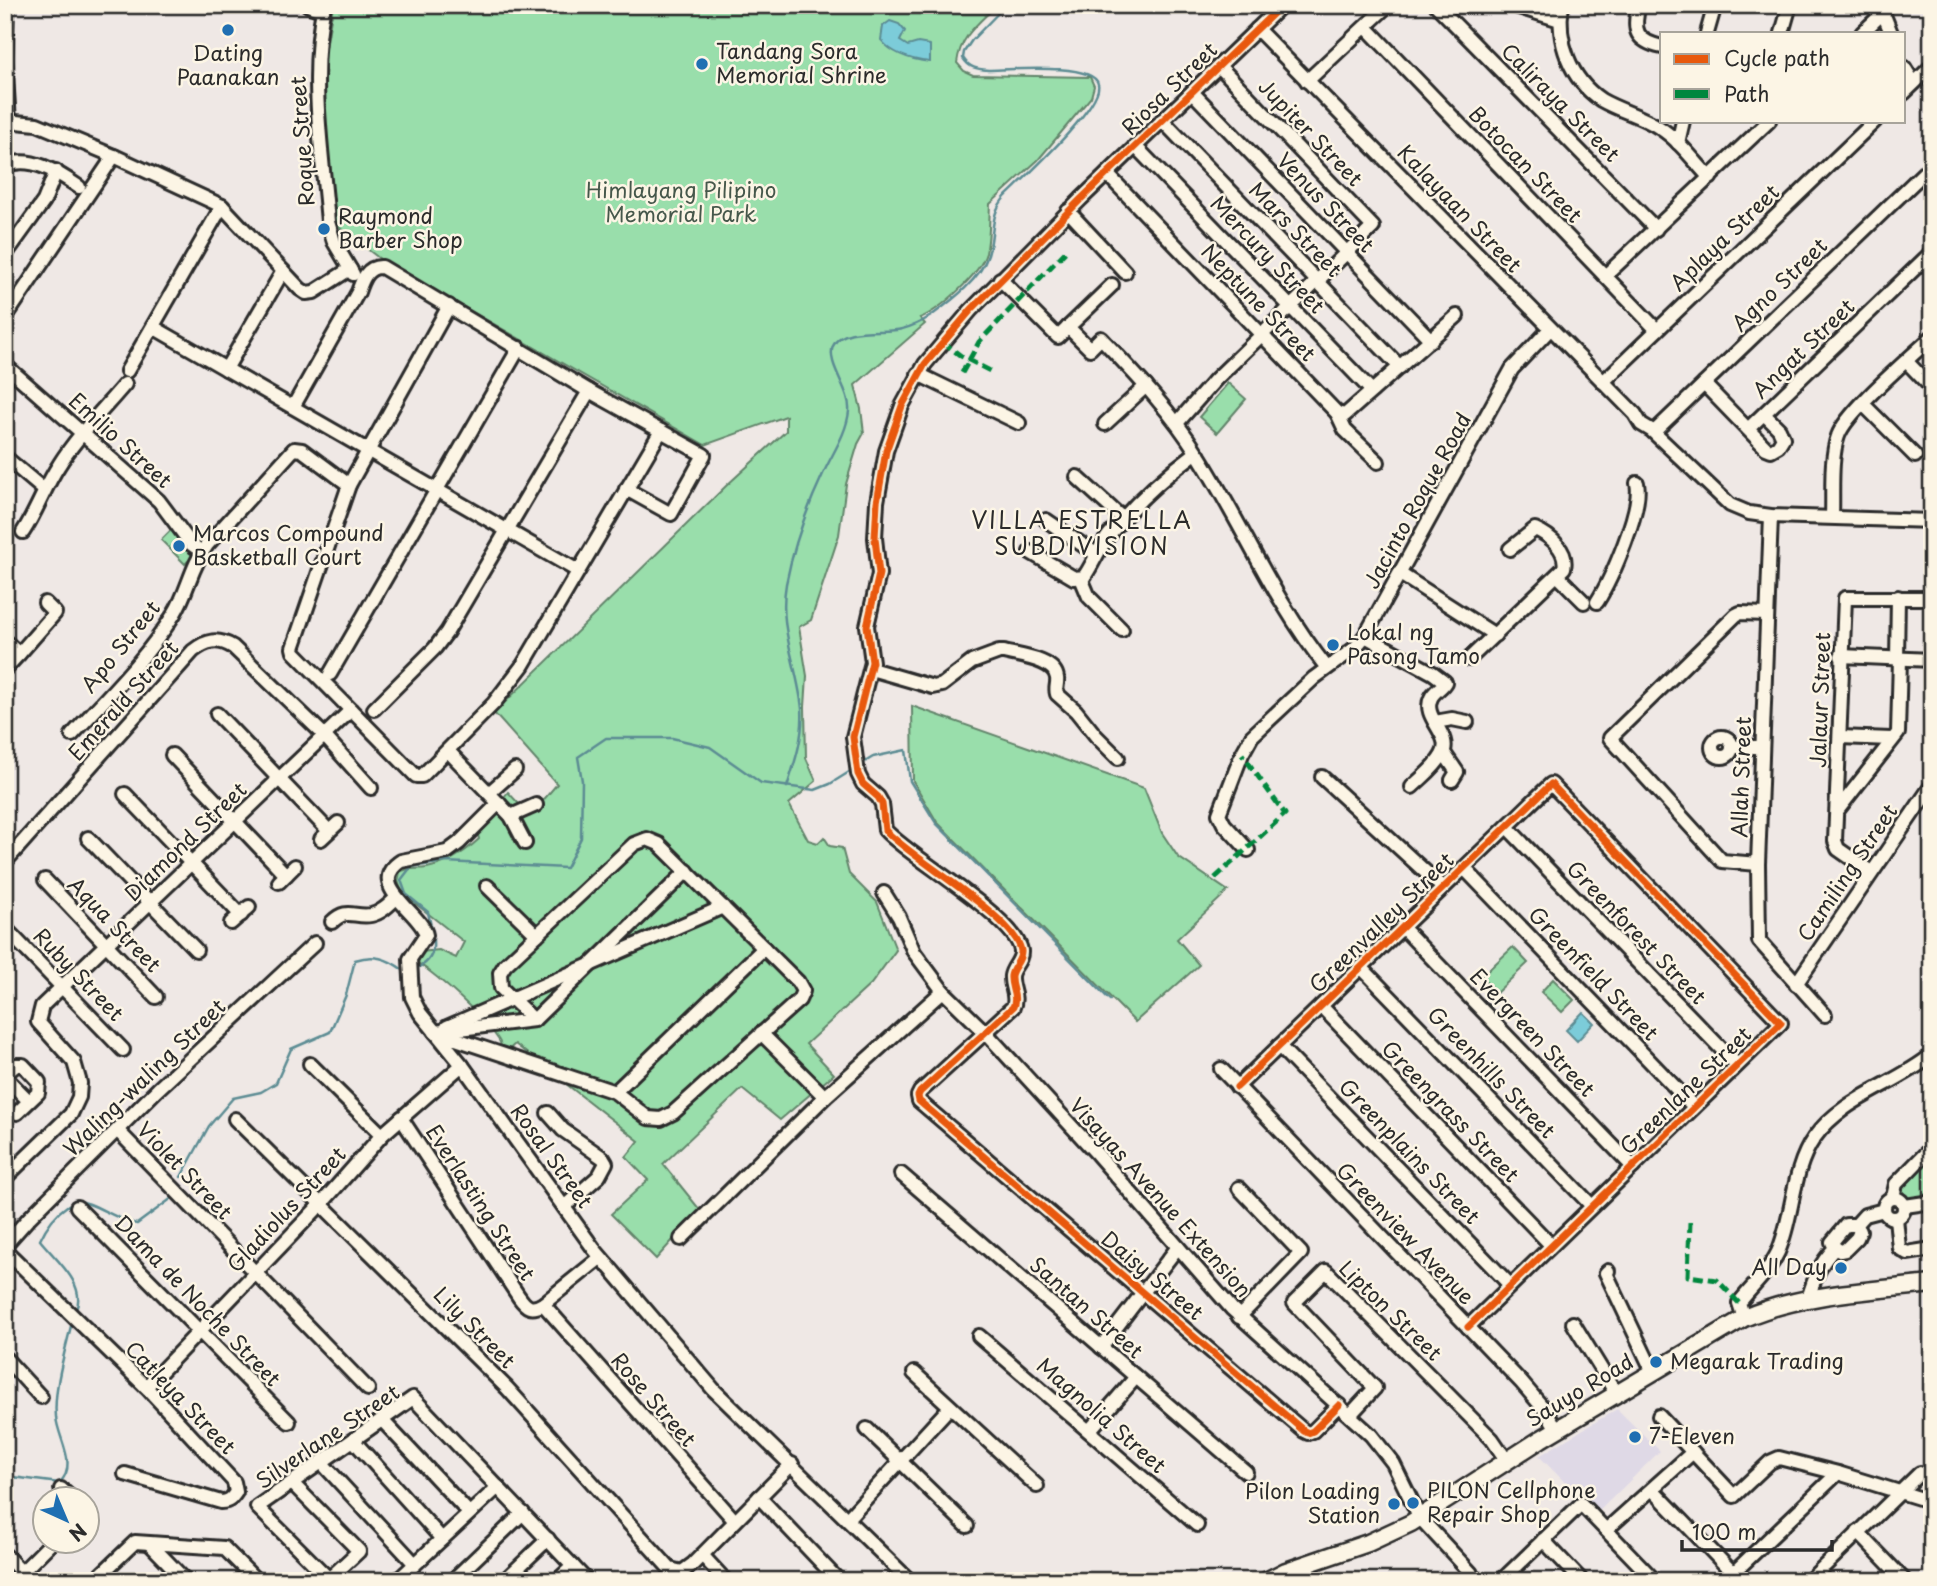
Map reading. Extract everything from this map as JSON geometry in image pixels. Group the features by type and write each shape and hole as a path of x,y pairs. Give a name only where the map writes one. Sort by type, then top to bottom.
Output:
{"main road":[{"name":"Sauyo Road","path":"1266,1581 1286,1571 1367,1543 1420,1518 1557,1429 1744,1318 1775,1307 1808,1300 1932,1284"}],"street":[{"path":"5,55 7,5"},
{"path":"308,5 323,8"},
{"name":"Riosa Street","path":"871,669 872,654 867,626 879,574 875,538 881,480 892,432 918,374 1000,279 1282,5"},
{"path":"1307,81 1388,5"},
{"name":"Caliraya Street","path":"1436,5 1656,229"},
{"path":"1512,5 1560,20"},
{"path":"1562,5 1562,41 1568,59 1587,89 1601,100 1656,125 1710,178"},
{"path":"1639,5 1634,22 1636,31 1649,44 1660,47"},
{"path":"1707,32 1715,5"},
{"path":"1782,32 1790,5"},
{"name":"Roque Street","path":"323,8 316,86 328,222 334,242 350,269"},
{"path":"1863,32 1882,9 1891,32"},
{"name":"Botocan Street","path":"1366,27 1657,330"},
{"name":"Kalayaan Street","path":"1257,29 1635,414 1641,424 1653,431 1730,505 1749,513 1771,516 1932,521"},
{"path":"5,61 9,121 37,124 222,206 306,293 314,292 350,269 362,279"},
{"name":"Jupiter Street","path":"1219,66 1373,227 1347,253"},
{"path":"1906,91 1932,66"},
{"path":"1906,70 1914,83"},
{"name":"Venus Street","path":"1192,92 1431,340"},
{"name":"Mars Street","path":"1162,120 1400,367"},
{"path":"1678,144 1683,122"},
{"path":"1605,276 1768,122"},
{"name":"Aplaya Street","path":"1603,382 1874,122"},
{"name":"Mercury Street","path":"1135,146 1372,391"},
{"path":"5,318 114,156"},
{"path":"5,166 13,162 33,164 56,172 79,187"},
{"name":"Agno Street","path":"1653,431 1932,166"},
{"path":"5,255 44,201 56,172"},
{"name":"Neptune Street","path":"1107,173 1337,413 1345,430 1377,462"},
{"path":"23,532 60,463 126,377 222,206"},
{"path":"1068,211 1125,271"},
{"name":"Angat Street","path":"1704,384 1748,429 1932,252"},
{"path":"1177,423 1216,379 1347,253"},
{"path":"293,407 358,292 362,279 372,269 382,267 589,391 704,455 671,514 626,489"},
{"path":"226,369 283,271"},
{"path":"1000,279 1058,337 1111,285"},
{"path":"450,306 349,485 293,650 416,776 422,776 451,748 509,685 536,645 661,431"},
{"path":"1337,413 1345,415 1457,316"},
{"path":"153,327 578,571"},
{"path":"1068,327 1090,349 1101,338 1177,423 1198,454 1283,607 1327,668"},
{"name":"Jacinto Roque Road","path":"1248,850 1224,824 1219,814 1242,754 1252,736 1365,636 1512,369 1550,329"},
{"path":"1832,517 1837,438 1844,424 1932,337"},
{"path":"330,674 519,348"},
{"path":"1907,362 1932,388"},
{"name":"Emilio Street","path":"5,365 159,501 191,544 202,552"},
{"path":"918,374 1019,423"},
{"path":"1105,424 1146,386"},
{"path":"373,709 441,640 589,391"},
{"path":"1863,404 1915,457"},
{"path":"1748,429 1766,448 1771,450 1779,446 1782,433 1765,415"},
{"name":"Apo Street","path":"72,735 122,680 174,615 202,552 296,448 349,485"},
{"path":"1030,552 1074,578 1081,578 1086,575 1096,554 1123,519 1159,483 1193,455 1198,454"},
{"path":"7,461 44,490"},
{"path":"1077,477 1123,519"},
{"path":"1558,576 1590,602 1618,564 1632,519 1637,483"},
{"name":"Allah Street","path":"1771,516 1758,864 1759,941 1825,1015"},
{"path":"1046,520 1096,554"},
{"path":"1469,659 1564,568 1566,560 1563,552 1544,533 1535,529 1510,549"},
{"path":"1400,574 1495,635"},
{"path":"1081,578 1089,597 1122,630"},
{"path":"1837,811 1898,733 1898,597"},
{"name":"Jalaur Street","path":"1871,872 1838,849 1835,841 1845,598 1932,598"},
{"path":"5,669 55,613 45,603"},
{"path":"1758,864 1722,861 1611,737 1736,615 1766,614"},
{"path":"1365,636 1446,682 1430,698 1429,708 1444,739 1444,753 1457,772 1452,780"},
{"name":"Emerald Street","path":"5,862 193,651 202,644 216,640 233,647 324,736 372,788"},
{"path":"5,641 19,654"},
{"path":"986,1033 1016,1001 1011,979 1012,971 1021,957 1018,942 968,893 893,839 885,830 882,804 863,784 858,774 853,737 871,669 933,687 942,685 972,662 999,652 1046,663 1054,668 1057,694 1118,758"},
{"path":"1841,656 1932,660"},
{"name":"Diamond Street","path":"5,1178 71,1115 79,1097 80,1083 75,1062 38,1022 40,1011 47,1001 351,710"},
{"path":"217,714 329,831"},
{"path":"1435,722 1452,719 1467,722"},
{"path":"1840,737 1891,739"},
{"path":"1732,747 1762,747"},
{"path":"451,748 512,816 525,844"},
{"path":"1412,787 1444,753"},
{"path":"172,755 287,874"},
{"path":"489,793 515,770"},
{"path":"1322,777 1443,888"},
{"name":"Greenvalley Street","path":"1237,1087 1551,784"},
{"name":"Greenlane Street","path":"1468,1326 1781,1023 1551,784"},
{"name":"Camiling Street","path":"1796,984 1932,785"},
{"path":"125,794 240,915"},
{"path":"331,922 349,913 370,915 379,912 396,898 390,885 390,873 395,865 410,859 438,856 447,852 499,803"},
{"path":"512,816 536,805"},
{"name":"Greenforest Street","path":"1507,827 1737,1065"},
{"path":"88,838 196,950"},
{"path":"435,1032 615,1092 648,1118 667,1118 799,1000 803,991 798,982 659,844 647,839 640,840 537,934 500,972 499,981 506,995 534,1020"},
{"name":"Greenfield Street","path":"1464,868 1694,1107"},
{"path":"435,1032 534,1020 687,872"},
{"name":"Aqua Street","path":"45,880 156,997"},
{"path":"487,886 537,934"},
{"name":"Visayas Avenue Extension","path":"884,892 914,952 943,991 986,1033 1097,1154 1239,1317 1350,1415 1384,1450 1420,1518 1472,1575"},
{"name":"Rosal Street","path":"396,898 425,928 426,935 410,959 412,997 600,1258 714,1390 910,1581"},
{"path":"435,1032 723,907"},
{"name":"Evergreen Street","path":"1402,927 1633,1167"},
{"name":"Ruby Street","path":"5,928 123,1050"},
{"name":"Waling-waling Street","path":"5,1247 29,1218 158,1089 315,943"},
{"path":"615,1092 764,948"},
{"name":"Greenhills Street","path":"1361,967 1592,1206"},
{"path":"681,1239 825,1097 943,991"},
{"name":"Greengrass Street","path":"1321,1006 1552,1245"},
{"path":"761,1033 825,1097"},
{"name":"Daisy Street","path":"986,1033 918,1096 926,1108 1304,1431 1313,1431 1339,1405"},
{"name":"Greenplains Street","path":"1279,1046 1510,1285"},
{"path":"1744,1318 1739,1303 1766,1272 1778,1251 1804,1155 1814,1137 1853,1101 1909,1072 1932,1055"},
{"path":"310,1064 382,1135"},
{"path":"17,1113 29,1101 40,1089 37,1077 19,1065 5,1076 29,1101"},
{"name":"Gladiolus Street","path":"146,1387 322,1203 382,1135 462,1065"},
{"name":"Greenview Avenue","path":"1220,1069 1468,1326 1540,1403 1557,1429"},
{"path":"548,1113 563,1130 606,1163 599,1176 564,1207"},
{"name":"Everlasting Street","path":"401,1118 519,1297 528,1308 533,1309 543,1304"},
{"name":"Lily Street","path":"235,1119 507,1388 664,1564 678,1572 689,1568 702,1555"},
{"name":"Violet Street","path":"118,1131 368,1389"},
{"path":"1905,1206 1903,1214 1896,1218 1888,1216 1884,1210 1886,1202 1893,1197 1896,1184 1932,1147"},
{"name":"Santan Street","path":"901,1174 1246,1472"},
{"path":"1239,1188 1301,1253 1239,1317"},
{"path":"1893,1197 1899,1198 1905,1206"},
{"path":"1905,1206 1932,1202"},
{"name":"Dama de Noche Street","path":"77,1207 289,1422"},
{"path":"1808,1300 1820,1266 1835,1248 1845,1250 1857,1238 1860,1231 1856,1225 1865,1215 1884,1210"},
{"path":"1896,1218 1899,1248 1907,1252 1932,1249"},
{"name":"Catleya Street","path":"5,1247 146,1387 233,1482 236,1492 232,1498 221,1502 125,1474"},
{"path":"1101,1347 1178,1247"},
{"path":"543,1304 600,1258"},
{"name":"Lipton Street","path":"1350,1415 1375,1388 1293,1303 1326,1271 1493,1439 1507,1461"},
{"path":"1608,1271 1606,1273 1653,1372"},
{"name":"Rose Street","path":"543,1304 735,1521"},
{"path":"1573,1323 1617,1395"},
{"name":"Magnolia Street","path":"979,1336 1197,1525"},
{"path":"5,1358 41,1396"},
{"path":"914,1373 1037,1486"},
{"path":"1089,1431 1136,1377"},
{"name":"Silverlane Street","path":"329,1579 257,1507 413,1398 587,1581"},
{"path":"848,1518 950,1407"},
{"path":"1659,1416 1734,1496 1770,1462 1779,1458 1932,1502"},
{"path":"382,1420 469,1513"},
{"path":"867,1429 902,1460 967,1526"},
{"path":"353,1440 442,1539"},
{"path":"1606,1530 1693,1452"},
{"path":"321,1462 415,1564"},
{"path":"726,1581 702,1555 792,1464"},
{"path":"1652,1489 1729,1577 1838,1473"},
{"path":"1814,1579 1858,1532 1920,1473"},
{"path":"292,1483 359,1551 329,1579"},
{"path":"397,1581 498,1487"},
{"path":"759,1497 839,1581"},
{"path":"1501,1581 1581,1504 1655,1581"},
{"path":"452,1581 523,1513"},
{"path":"1858,1532 1905,1581"},
{"path":"504,1581 548,1539"},
{"path":"1543,1540 1582,1581"},
{"path":"101,1578 135,1542 225,1548 257,1581"},
{"path":"150,1544 186,1581"},
{"path":"5,1555 26,1577 44,1554"},
{"path":"557,1581 573,1566"},
{"path":"329,1579 344,1581"}],"shaded area":[{"path":"1617,1409 1660,1451 1596,1514 1539,1456"}],"green space":[{"name":"Himlayang Pilipino Memorial Park","path":"333,5 997,5 971,31 962,45 957,63 964,71 973,75 1090,77 1094,86 1091,97 1038,160 990,204 986,253 976,271 948,299 920,318 925,324 855,385 864,433 846,484 839,535 811,620 799,627 807,676 806,758 816,781 789,804 808,840 818,843 824,837 830,846 842,848 849,874 877,902 896,950 871,984 806,1044 834,1074 780,1120 742,1089 663,1164 700,1210 656,1259 611,1214 648,1180 626,1157 639,1141 515,1044 504,1054 499,1041 483,1020 449,987 418,963 421,952 439,950 456,958 464,942 402,893 398,881 400,872 442,864 468,849 479,839 477,832 508,792 530,816 557,784 494,713 726,486 786,431 786,416 705,445 380,259 336,225 321,80"},
{"path":"1228,383 1246,399 1217,433 1199,417"},
{"name":"Marcos Compound Basketball Court","path":"172,529 197,552 185,564 161,540"},
{"path":"912,706 1144,788 1162,833 1178,857 1228,891 1177,939 1199,965 1135,1022 937,822 913,781"},
{"path":"1513,947 1528,963 1496,993 1481,977"},
{"path":"1553,979 1574,1000 1562,1012 1541,992"},
{"path":"1932,1151 1932,1196 1905,1199 1897,1190"}],"water":[{"path":"890,21 899,24 905,31 900,41 908,46 918,43 930,45 930,62 903,56 881,40 883,26"},
{"path":"1583,1012 1594,1023 1577,1041 1566,1030"}],"waterway":[{"path":"787,787 802,729 802,709 786,632 786,584 806,514 842,435 849,411 849,403 833,361 833,346 845,335 895,330 913,325 931,316 964,289 979,273 988,255 995,217 1001,203 1076,124 1096,94 1098,84 1093,77 1081,73 1048,69 988,70 968,64 963,58 964,52 1006,5"},
{"path":"5,118 7,155"},
{"path":"416,968 429,958 433,937 428,912 406,894 401,880 411,867 445,862 566,868 581,838 582,781 578,757 606,738 672,738 710,747 761,783 815,790 854,769"},
{"path":"860,765 873,757 906,750 910,781 936,823 1110,1000"},
{"path":"181,1177 209,1126 233,1098 261,1092 276,1083 291,1049 330,1032 346,995 355,960 380,958 406,970"},
{"path":"76,1310 78,1300 73,1281 40,1240 55,1217 73,1202 81,1201 137,1224 172,1198"},
{"path":"5,1476 59,1483 65,1476 67,1460 56,1417 56,1395 71,1326"}],"tunnel":[{"path":"1475,1574 1482,1581"}],"marked path":[{"path":"962,373 979,342 1066,251"},
{"path":"943,342 961,356 994,373"},
{"path":"1215,878 1285,814 1242,754"},
{"path":"1690,1222 1688,1276 1717,1280 1739,1303"}],"cycle path":[{"path":"1282,5 1081,199 971,310 925,364 902,406 886,451 877,502 875,538 879,574 867,626 872,662 853,737 858,774 863,784 882,804 885,830 1002,922 1015,937 1021,951 1011,976 1015,999 1013,1007 920,1092 919,1101 1304,1431 1313,1431 1339,1405"},
{"path":"1237,1087 1551,784 1781,1023 1468,1327"}],"place":[{"name":"Dating Paanakan","path":"228,30"},
{"name":"Tandang Sora Memorial Shrine","path":"702,64"},
{"name":"Raymond Barber Shop","path":"324,229"},
{"name":"Marcos Compound Basketball Court","path":"179,546"},
{"name":"Lokal ng Pasong Tamo","path":"1333,645"},
{"name":"All Day","path":"1841,1268"},
{"name":"Megarak Trading","path":"1656,1362"},
{"name":"7-Eleven","path":"1635,1437"},
{"name":"PILON Cellphone Repair Shop","path":"1413,1503"},
{"name":"Pilon Loading Station","path":"1394,1504"}],"district":[{"name":"VILLA ESTRELLA SUBDIVISION","path":"1082,534"}]}
